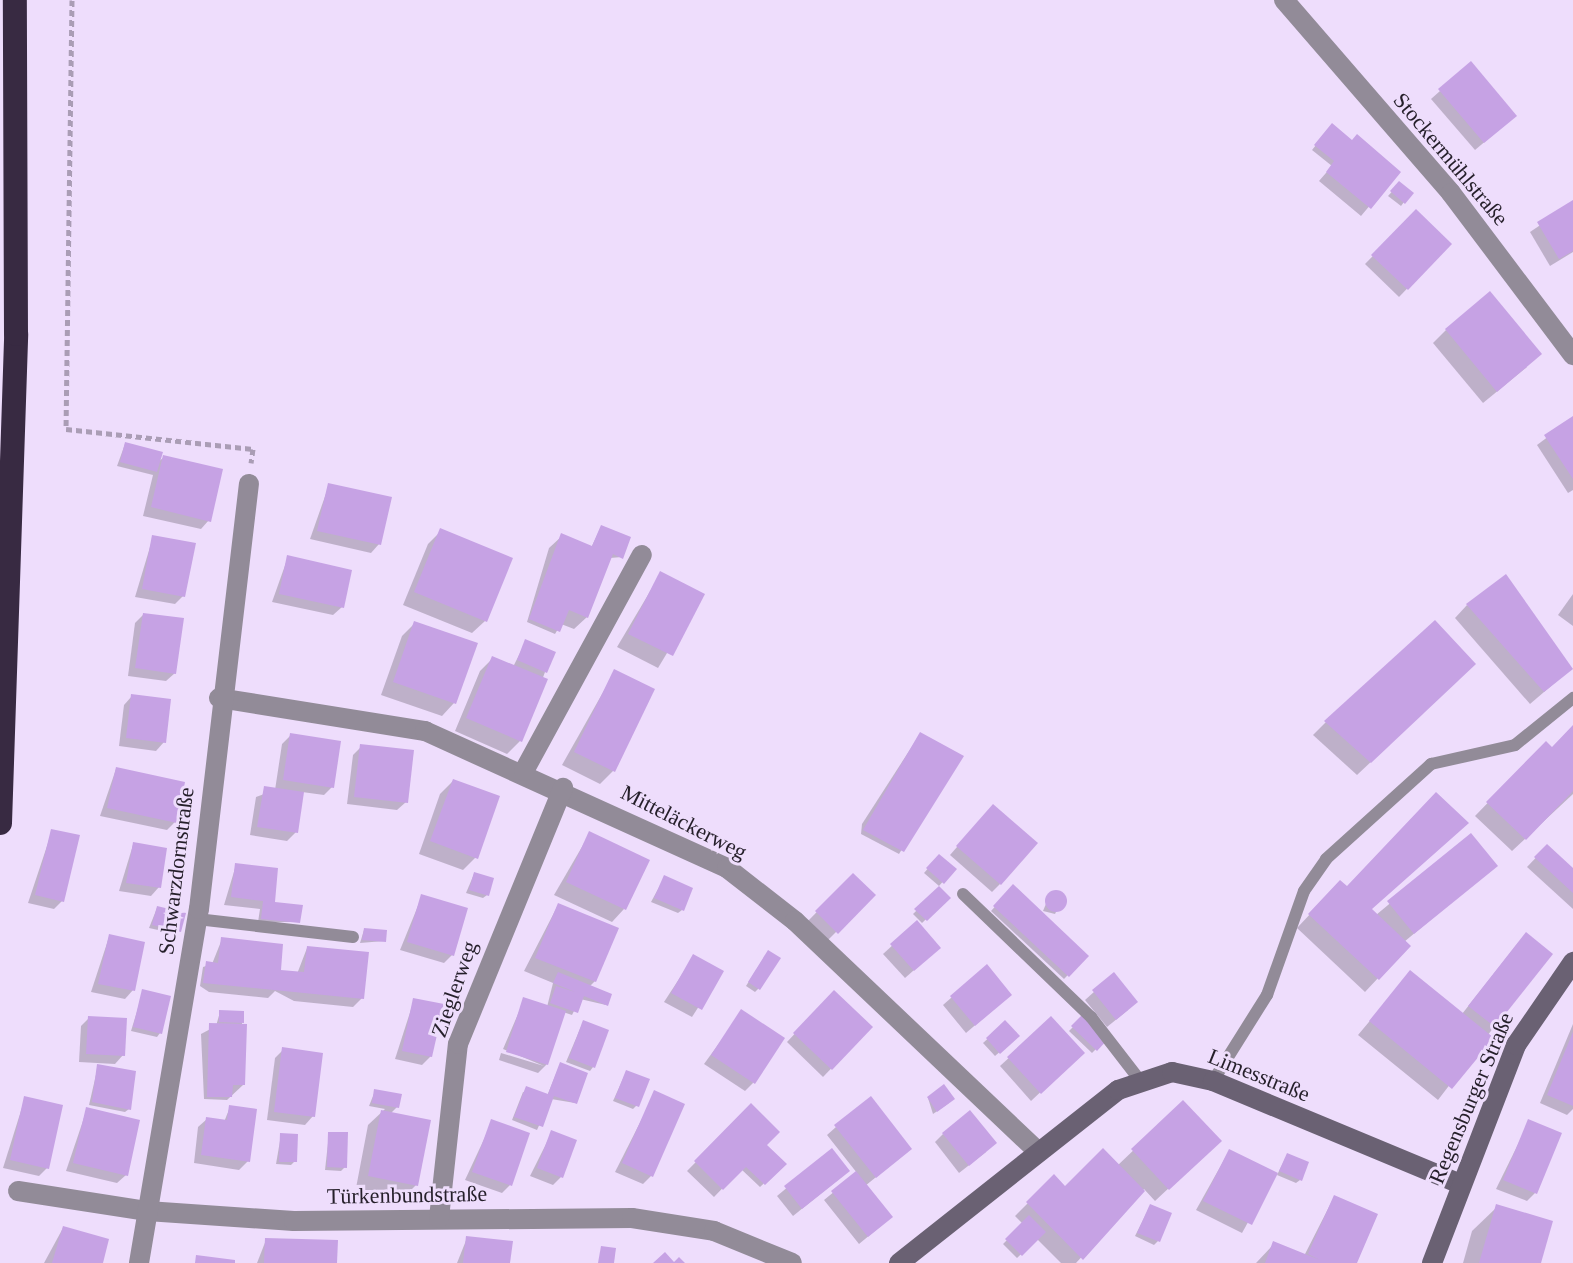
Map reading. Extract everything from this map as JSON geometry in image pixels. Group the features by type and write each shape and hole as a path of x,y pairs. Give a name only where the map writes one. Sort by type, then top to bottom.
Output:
{"highway":[{"path":"0,823 15,350 15,0"}],"street":[{"name":"Stockermühlstraße","path":"1284,0 1451,193 1573,355"},
{"name":"Schwarzdornstraße","path":"139,1263 197,919 219,698 249,484"},
{"path":"524,771 642,555"},
{"name":"Mitteläckerweg","path":"219,698 425,731 524,771 672,838 765,894 1038,1152"},
{"name":"Zieglerweg","path":"439,1218 458,1044 563,788"},
{"name":"Regensburger Straße","path":"1432,1263 1516,1045 1573,962"},
{"name":"Limesstraße","path":"899,1263 1038,1152 1139,1079 1172,1072 1213,1081 1460,1184"},
{"name":"Türkenbundstraße","path":"18,1191 147,1211 294,1221 439,1218 678,1223 792,1263"}],"lane":[{"path":"1213,1081 1267,995 1304,891 1326,859 1431,764 1515,745 1573,698"},
{"path":"963,894 1091,1017 1139,1079"},
{"path":"197,919 353,937"}],"path":[{"path":"72,0 66,429 253,449 249,484"}],"building":[{"path":"1471,61 1517,116 1484,143 1438,89"},
{"path":"1332,123 1352,140 1357,134 1401,172 1371,209 1326,172 1334,161 1314,145"},
{"path":"1399,181 1414,193 1405,204 1390,191"},
{"path":"1573,200 1573,251 1559,259 1537,222"},
{"path":"1416,209 1452,244 1408,290 1371,255"},
{"path":"1490,291 1542,354 1497,392 1445,329"},
{"path":"1573,416 1573,479 1544,435"},
{"path":"125,442 163,452 157,472 120,462"},
{"path":"163,455 223,469 211,522 151,507"},
{"path":"328,483 392,497 381,545 317,531"},
{"path":"601,525 631,537 623,559 613,554 588,618 569,610 560,632 529,619 561,533 592,546"},
{"path":"440,528 513,558 487,622 414,592"},
{"path":"152,535 196,543 185,597 142,589"},
{"path":"287,555 352,570 344,608 279,594"},
{"path":"660,571 705,594 673,656 628,634"},
{"path":"1506,574 1573,669 1544,692 1466,604"},
{"path":"143,613 184,618 176,674 135,668"},
{"path":"1435,620 1476,664 1371,763 1324,721"},
{"path":"414,621 478,643 456,704 393,682"},
{"path":"525,639 556,652 547,673 517,660"},
{"path":"492,656 548,679 522,742 466,718"},
{"path":"614,669 655,689 615,772 574,752"},
{"path":"131,694 171,699 166,743 126,738"},
{"path":"1573,725 1573,791 1526,840 1486,802 1546,741 1552,747"},
{"path":"920,732 964,756 904,852 863,830"},
{"path":"290,733 341,741 334,788 283,780"},
{"path":"360,744 414,750 408,803 354,797"},
{"path":"116,767 185,782 177,823 107,808"},
{"path":"453,779 500,796 478,859 430,841"},
{"path":"264,786 304,792 298,833 257,827"},
{"path":"1436,792 1469,823 1372,909 1411,946 1379,980 1308,914 1340,880 1347,886"},
{"path":"993,804 1038,843 1001,885 956,846"},
{"path":"51,829 80,835 64,902 35,895"},
{"path":"589,831 650,860 626,910 566,882"},
{"path":"1471,833 1498,866 1414,934 1387,901"},
{"path":"133,842 167,848 161,888 126,883"},
{"path":"1547,844 1573,868 1573,893 1534,857"},
{"path":"939,854 957,869 944,884 926,868"},
{"path":"235,863 278,868 275,902 303,905 300,923 261,919 263,901 231,897"},
{"path":"474,872 494,878 489,896 469,890"},
{"path":"853,873 876,895 838,934 815,911"},
{"path":"664,875 693,888 684,911 654,898"},
{"path":"1013,884 1089,956 1069,977 993,906"},
{"path":"939,886 951,898 927,921 914,909"},
{"path":"1056,890 1064,893 1067,901 1064,909 1056,912 1048,909 1045,901 1048,893"},
{"path":"421,894 468,908 454,956 407,942"},
{"path":"558,903 619,928 596,982 535,958"},
{"path":"157,906 186,913 181,932 152,925"},
{"path":"917,920 941,948 914,971 890,944"},
{"path":"364,928 387,930 386,942 362,940"},
{"path":"1526,932 1553,954 1495,1027 1468,1006"},
{"path":"109,934 145,942 135,991 98,984"},
{"path":"221,937 283,944 281,970 304,972 307,946 369,952 364,999 203,983 206,961 218,963"},
{"path":"768,950 781,958 760,990 748,982"},
{"path":"693,954 724,971 702,1010 671,993"},
{"path":"987,964 1012,995 975,1026 950,996"},
{"path":"1410,970 1494,1038 1452,1089 1369,1021"},
{"path":"558,972 612,994 608,1006 584,996 578,1013 550,1003 556,986 575,992 553,983"},
{"path":"1114,972 1138,1002 1116,1020 1092,990"},
{"path":"142,989 171,996 162,1034 133,1027"},
{"path":"834,990 873,1027 832,1070 793,1033"},
{"path":"523,997 566,1011 548,1065 506,1052"},
{"path":"413,998 444,1004 432,1057 402,1051"},
{"path":"741,1009 785,1038 755,1084 711,1055"},
{"path":"219,1010 244,1011 244,1023 219,1022"},
{"path":"1083,1014 1108,1039 1097,1051 1071,1026"},
{"path":"88,1016 127,1018 125,1056 86,1054"},
{"path":"1051,1016 1085,1053 1041,1094 1007,1057"},
{"path":"583,1020 609,1030 595,1068 569,1058"},
{"path":"1005,1020 1020,1036 1000,1054 986,1038"},
{"path":"209,1023 247,1024 245,1085 233,1085 232,1097 207,1097"},
{"path":"1573,1032 1573,1106 1547,1095"},
{"path":"282,1047 323,1053 315,1117 274,1112"},
{"path":"560,1062 588,1073 577,1104 554,1096 543,1127 514,1117 526,1086 548,1094"},
{"path":"97,1064 136,1071 131,1110 92,1102"},
{"path":"626,1070 650,1079 639,1107 615,1098"},
{"path":"944,1084 955,1099 937,1112 927,1097"},
{"path":"374,1089 402,1094 399,1108 372,1103"},
{"path":"654,1090 685,1104 653,1177 622,1163"},
{"path":"24,1096 63,1105 49,1169 10,1160"},
{"path":"871,1096 912,1149 876,1178 834,1125"},
{"path":"1183,1100 1222,1141 1169,1190 1131,1149"},
{"path":"751,1103 780,1132 767,1145 787,1164 765,1185 746,1167 723,1190 694,1161"},
{"path":"229,1105 257,1109 250,1162 201,1155 206,1117 227,1120"},
{"path":"86,1107 140,1120 128,1176 73,1163"},
{"path":"381,1110 431,1120 418,1186 368,1176"},
{"path":"970,1110 997,1143 969,1166 942,1133"},
{"path":"491,1119 530,1133 512,1186 472,1172"},
{"path":"1528,1119 1562,1133 1537,1194 1503,1180"},
{"path":"551,1130 577,1140 563,1178 537,1168"},
{"path":"328,1132 348,1132 347,1168 327,1167"},
{"path":"280,1133 298,1134 297,1162 279,1162"},
{"path":"832,1148 850,1171 802,1209 784,1186"},
{"path":"1103,1148 1145,1191 1083,1260 1026,1202 1054,1174 1065,1186"},
{"path":"1229,1149 1278,1173 1252,1225 1203,1201"},
{"path":"1287,1153 1309,1162 1302,1181 1279,1171"},
{"path":"856,1171 893,1217 868,1237 831,1191"},
{"path":"1334,1195 1378,1214 1357,1263 1265,1263 1273,1241 1320,1260 1308,1254"},
{"path":"1150,1204 1172,1213 1160,1242 1137,1233"},
{"path":"1496,1204 1553,1221 1541,1263 1479,1263"},
{"path":"1029,1215 1046,1232 1022,1256 1005,1239"},
{"path":"63,1226 109,1239 103,1263 52,1263"},
{"path":"466,1236 513,1241 510,1263 463,1263"},
{"path":"265,1238 338,1240 337,1263 264,1263"},
{"path":"601,1246 616,1248 614,1263 598,1263"},
{"path":"665,1252 674,1262 679,1257 685,1263 653,1263"},
{"path":"196,1255 235,1260 235,1263 195,1263"}]}
